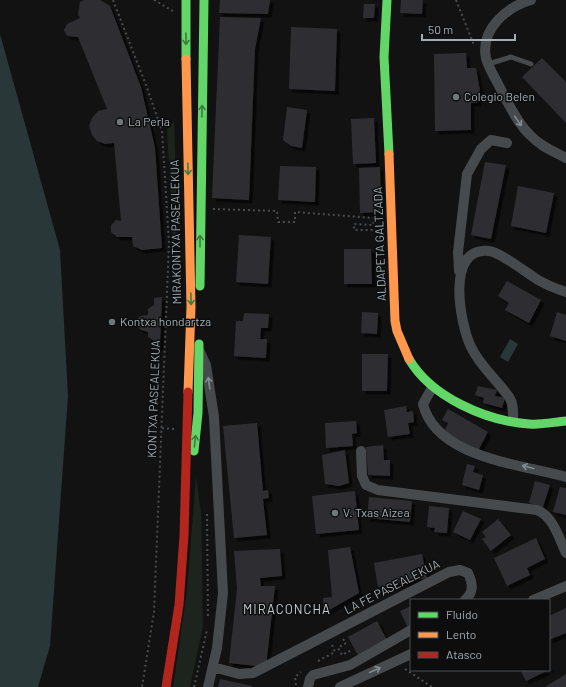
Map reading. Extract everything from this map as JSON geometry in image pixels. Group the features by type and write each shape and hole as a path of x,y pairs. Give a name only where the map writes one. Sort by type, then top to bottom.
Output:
{"main road":[{"name":"MIRAKONTXA PASEALEKUA","path":"166,687 179,604 184,536 186,429 191,307 186,108 186,0"},
{"name":"MIRAKONTXA PASEALEKUA","path":"184,536 201,415 199,350 204,0"},
{"name":"ALDAPETA GALTZADA","path":"387,0 384,57 392,229 397,329 404,351 418,372 432,388 453,401 480,414 531,424 566,421"}],"street":[{"path":"531,0 506,12 494,25 486,48 488,64 516,119 529,135 542,146 566,158"},
{"path":"507,143 492,140 481,149 467,174 458,252 460,295 464,324 470,346 478,360 510,398 513,407 513,421"},
{"path":"460,279 462,265 468,256 478,252 489,251 538,280 566,292"},
{"name":"MIRAKONTXA PASEALEKUA","path":"199,350 206,365 212,408 223,593 213,667 208,687"},
{"path":"189,370 193,379 193,408 201,415 214,436"},
{"path":"432,388 423,404 425,414 441,434 455,445 471,452 566,477"},
{"path":"201,415 208,415 212,408"},
{"path":"361,451 362,476 366,485 378,490 537,510 544,513 549,519 566,553"},
{"name":"LA FE PASEALEKUA","path":"213,667 240,674 253,673 449,572 460,570 468,573 472,587 470,596 466,599"},
{"path":"535,599 566,586"},
{"path":"308,687 310,679 313,675 350,665 410,631"},
{"path":"340,687 410,654"}],"lane":[{"path":"488,64 511,57 531,64"}],"path":[{"name":"KONTXA PASEALEKUA","path":"113,0 162,131 169,244 154,612 142,687"},
{"path":"154,0 165,7 177,11"},
{"path":"456,0 476,51"},
{"path":"208,209 277,211 278,222 295,222 295,212 374,218 373,225 354,224 354,230 392,229"},
{"path":"162,428 186,429"},
{"path":"194,687 208,624 206,512"},
{"path":"330,633 334,640 341,636 346,643 338,648 342,655 349,651 355,661"},
{"path":"313,664 335,652 331,644 325,647"},
{"path":"399,672 406,669 432,687"},
{"path":"297,687 295,678 302,670"}],"shaded area":[{"path":"0,34 60,250 68,396 50,646 38,687 0,687"},
{"path":"174,121 176,241 173,241 167,130"},
{"path":"510,339 518,344 508,362 500,357"},
{"path":"196,476 201,513 203,626 190,687 173,687 187,590"}],"building":[{"name":"La Perla","path":"84,0 100,0 110,6 141,87 155,148 162,248 142,250 133,246 132,237 117,237 111,232 111,225 116,220 121,221 114,143 105,144 97,141 92,135 89,126 92,118 98,111 107,109 78,37 67,36 64,30 67,24 80,18 78,14 80,2"},
{"path":"220,0 270,0 268,14 219,13"},
{"path":"401,0 423,0 422,14 400,13"},
{"path":"364,4 375,4 374,18 363,18"},
{"path":"220,17 261,18 255,49 249,200 212,198"},
{"path":"291,27 337,29 335,91 289,89"},
{"name":"Colegio Belen","path":"466,53 467,68 476,68 480,91 477,103 471,103 471,130 435,131 434,54"},
{"path":"542,58 566,82 566,123 522,77"},
{"path":"287,107 307,110 302,148 291,146 283,140"},
{"path":"374,118 376,163 353,164 351,119"},
{"path":"485,162 506,165 491,239 471,235"},
{"path":"280,166 316,167 315,202 278,200"},
{"path":"380,167 381,212 360,213 359,168"},
{"path":"518,186 554,193 546,233 511,226"},
{"path":"239,235 271,237 268,284 236,282"},
{"path":"344,249 371,249 372,284 344,284"},
{"path":"507,281 541,300 529,323 505,310 509,303 498,296"},
{"path":"162,297 160,347 153,347 153,340 148,337 148,332 141,330 136,326 136,320 140,316 148,315 148,309 154,305 154,298"},
{"path":"362,312 378,313 377,334 361,333"},
{"path":"557,312 566,315 566,341 550,336"},
{"path":"244,313 269,314 268,328 261,328 260,339 267,339 266,358 234,356 236,321 243,321"},
{"path":"362,354 388,354 387,391 362,391"},
{"path":"478,386 497,390 495,396 505,398 502,408 483,403 484,398 475,395"},
{"path":"406,406 407,412 413,411 414,422 408,423 410,434 388,437 384,410"},
{"path":"448,409 488,432 478,451 453,439 445,430 448,423 442,420"},
{"path":"356,421 357,433 352,434 353,446 326,448 325,423"},
{"path":"257,423 263,491 268,490 269,498 263,499 267,535 234,538 223,426"},
{"path":"383,445 384,460 390,460 390,476 368,475 366,447"},
{"path":"345,450 349,483 339,486 325,484 322,455"},
{"path":"467,464 475,466 473,472 483,475 479,490 462,485"},
{"path":"535,481 550,485 543,507 529,503"},
{"path":"560,487 566,488 566,515 553,512"},
{"name":"V. Txas Aizea","path":"355,491 359,530 316,534 312,496"},
{"path":"369,497 412,501 410,522 367,518"},
{"path":"429,506 449,508 447,533 434,532 435,528 427,527"},
{"path":"463,511 481,519 470,540 453,532"},
{"path":"498,519 511,535 491,551 482,539 486,537 482,532"},
{"path":"536,538 545,559 527,568 530,575 507,586 494,558"},
{"path":"350,547 359,593 324,613 323,598 332,597 328,550"},
{"path":"280,549 282,576 260,578 261,586 275,586 266,667 229,663 237,589 234,551"},
{"path":"422,554 427,578 378,587 374,563"},
{"path":"410,606 410,627 408,628 400,611"},
{"path":"566,608 566,633 550,640 550,616"},
{"path":"377,621 388,642 359,657 348,637"},
{"path":"521,671 547,671 526,681"},
{"path":"566,674 566,687 545,687"},
{"path":"220,679 252,686 252,687 218,687"}],"traffic: fast":[{"path":"186,0 186,59"},
{"path":"200,286 204,0"},
{"path":"387,0 384,57 389,154"},
{"path":"194,451 198,413 199,344"},
{"path":"409,359 419,373 431,385 461,405 478,412 495,418 529,424 566,421"}],"traffic: slow":[{"path":"186,59 191,307 188,392"},
{"path":"389,154 395,321 397,331 409,359"}],"traffic: jam":[{"path":"166,687 179,605 184,536 188,392"}],"place":[{"name":"Colegio Belen","path":"456,97"},
{"name":"La Perla","path":"120,122"},
{"name":"Kontxa hondartza","path":"112,322"},
{"name":"V. Txas Aizea","path":"335,513"}],"district":[{"name":"MIRACONCHA","path":"287,609"}]}
